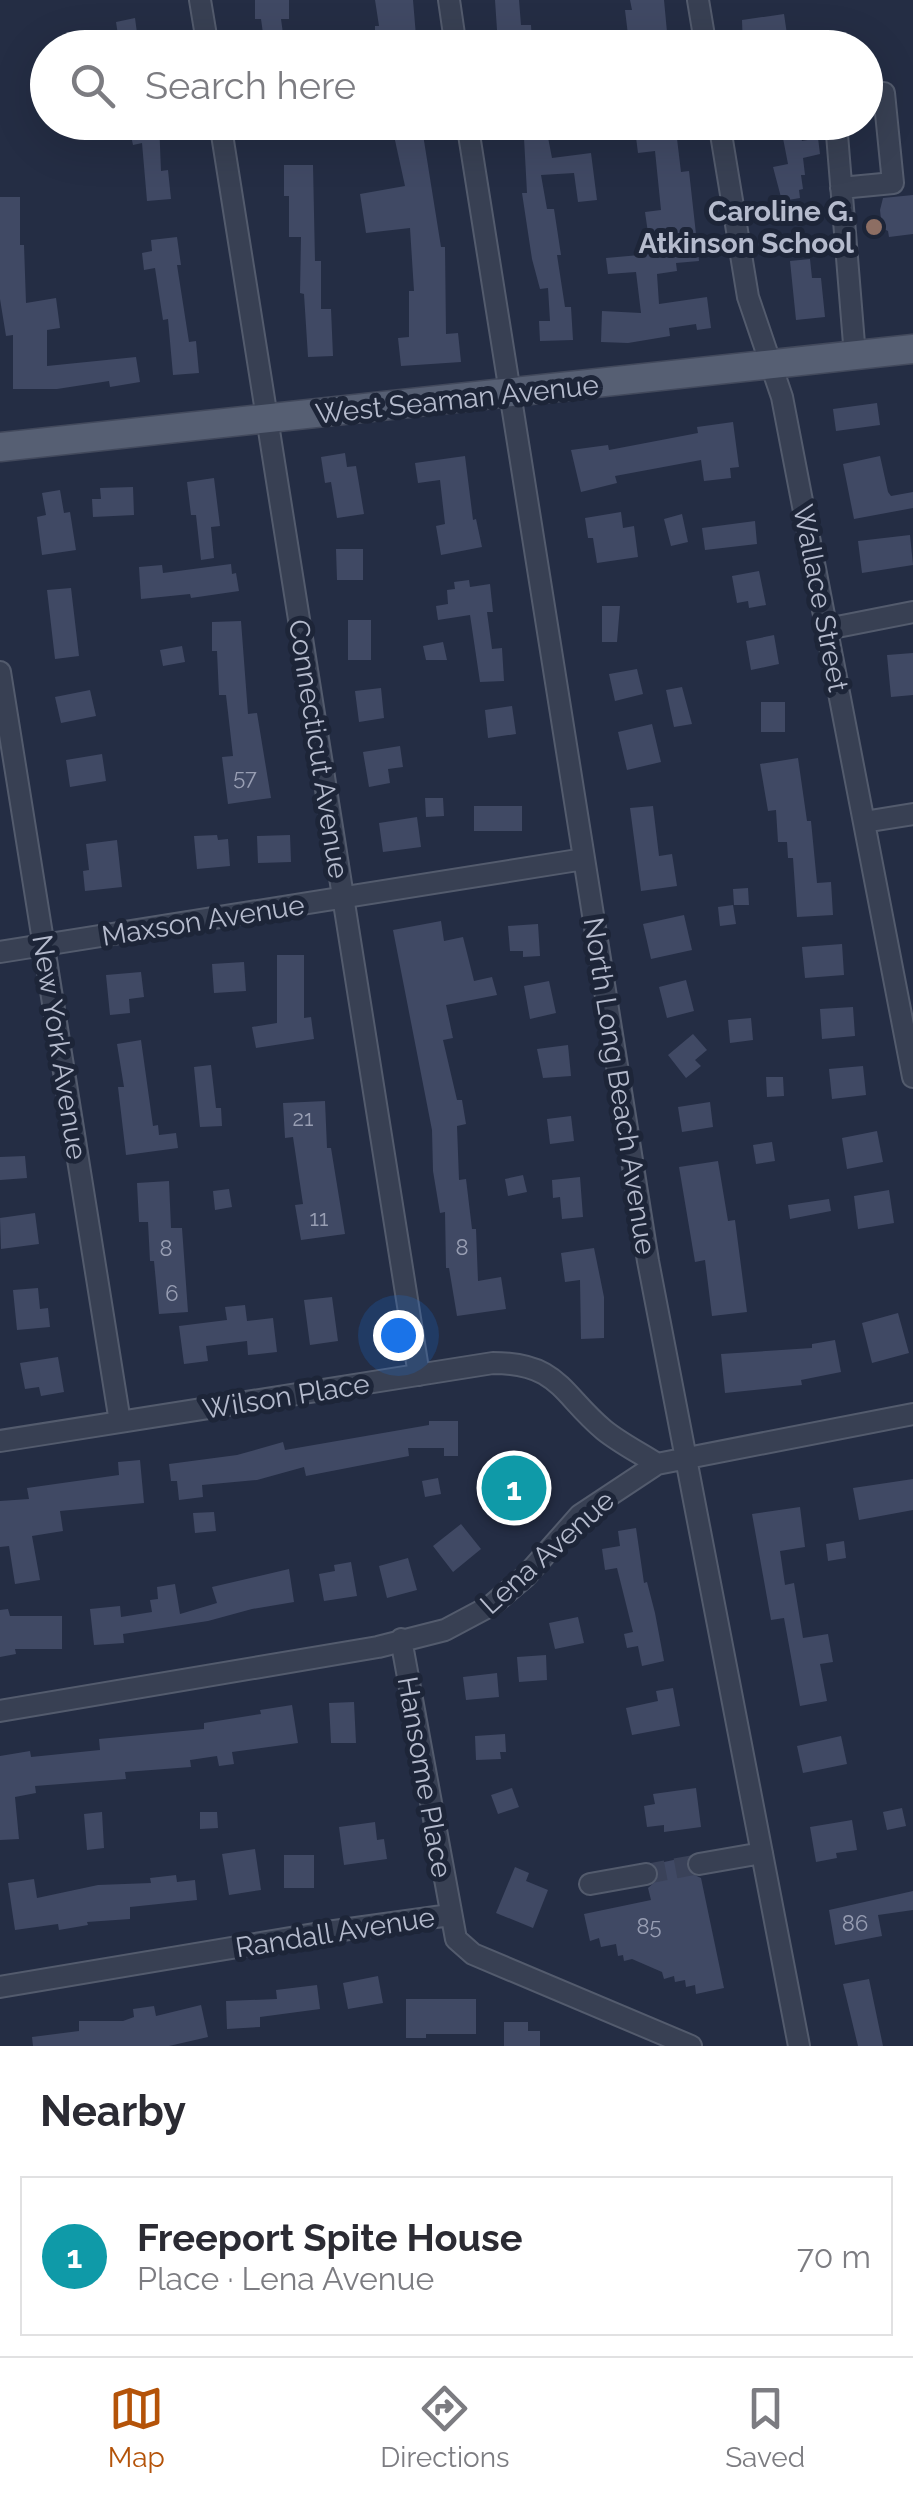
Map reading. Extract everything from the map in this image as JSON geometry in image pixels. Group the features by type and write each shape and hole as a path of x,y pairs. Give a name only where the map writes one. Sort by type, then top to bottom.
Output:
{"main road":[{"name":"West Seaman Avenue","path":"0,447 913,349"}],"street":[{"path":"200,0 205,30"},
{"path":"448,0 453,30"},
{"path":"698,0 703,30"},
{"path":"841,188 893,183 883,93"},
{"name":"Connecticut Avenue","path":"223,140 418,1375"},
{"name":"North Long Beach Avenue","path":"470,140 648,1262 799,2046"},
{"name":"Wallace Street","path":"722,140 748,298 782,397 913,1077"},
{"path":"837,140 855,356"},
{"path":"827,629 913,612"},
{"name":"New York Avenue","path":"0,672 120,1422"},
{"path":"864,822 913,814"},
{"name":"Maxson Avenue","path":"0,952 584,859"},
{"name":"Wilson Place","path":"0,1441 493,1363 531,1366 558,1381 604,1430 658,1464"},
{"name":"Lena Avenue","path":"0,1711 378,1646 446,1630 492,1605 526,1576 580,1515 658,1464 913,1414"},
{"name":"Hansome Place","path":"401,1640 450,1915"},
{"path":"698,1864 762,1852"},
{"path":"590,1884 646,1874"},
{"name":"Randall Avenue","path":"0,1987 320,1932 450,1915 456,1939 472,1954 690,2046"}],"building":[{"path":"255,0 289,0 289,19 281,19 283,30 263,30 261,19 255,19"},
{"path":"375,0 413,0 416,30 375,30 379,26"},
{"path":"495,0 519,0 521,25 531,25 531,30 497,30"},
{"path":"630,0 664,0 667,30 627,30 625,10 632,10"},
{"path":"784,14 786,30 742,30 742,20"},
{"path":"135,18 137,30 117,30 116,22"},
{"path":"132,140 160,140 161,171 168,170 171,199 147,201 142,143 133,145"},
{"path":"395,140 424,140 441,247 445,247 446,334 458,333 461,362 401,366 398,338 409,337 409,291 414,291 410,228 366,233 360,194 405,186"},
{"path":"524,140 548,140 552,158 591,153 597,200 578,202 574,173 541,175 547,209 554,209 561,255 557,255 565,307 571,307 573,340 540,341 539,321 550,321 548,288 540,289 532,259 522,193 527,193"},
{"path":"636,140 677,140 681,172 689,171 699,261 676,263 677,271 657,274 659,304 707,297 711,328 697,330 696,324 669,328 670,336 628,343 601,342 602,311 641,313 636,272 608,274 606,258 651,254 645,212 661,210 655,151 638,153"},
{"path":"783,140 818,140 820,154 803,158 805,175 801,175 800,198 782,201 773,167 788,164"},
{"path":"284,165 313,165 315,261 321,261 321,309 331,309 333,356 308,357 304,294 300,293 301,237 289,237"},
{"path":"913,195 913,234 889,237 882,228 883,198"},
{"path":"0,197 20,197 26,303 56,298 60,328 47,330 47,366 136,357 140,382 110,387 109,381 57,389 13,389 13,335 6,336 0,299"},
{"path":"177,237 181,265 177,265 189,342 196,341 199,373 173,375 168,319 163,320 155,268 144,270 142,253 152,251 151,240"},
{"path":"810,259 812,278 821,278 825,317 796,320 790,261"},
{"path":"877,403 880,425 836,431 833,409"},
{"path":"733,422 739,467 730,468 731,478 704,481 701,460 615,476 617,483 581,492 571,450 608,445 609,450 698,433 697,427"},
{"path":"345,453 347,467 356,466 364,514 337,518 331,482 325,483 321,457"},
{"path":"465,456 473,520 476,519 482,547 441,555 436,526 445,524 440,480 418,483 415,463"},
{"path":"880,456 888,492 891,496 913,492 913,508 854,519 843,464"},
{"path":"214,478 220,526 211,527 214,558 201,560 196,515 191,515 187,482"},
{"path":"133,487 134,515 93,517 92,499 101,499 100,488"},
{"path":"60,490 64,513 70,512 76,550 42,555 37,517 46,515 42,493"},
{"path":"621,512 623,528 634,526 638,557 597,563 585,518"},
{"path":"682,514 688,542 671,546 664,519"},
{"path":"755,521 757,544 705,550 702,528"},
{"path":"910,535 913,565 862,573 858,541"},
{"path":"336,549 363,549 363,580 337,580"},
{"path":"231,564 239,591 191,598 190,594 141,599 139,567 162,565 163,573"},
{"path":"759,571 766,605 749,608 748,601 737,603 732,576"},
{"path":"469,580 470,587 490,584 493,612 487,612 492,649 502,648 504,681 480,682 470,615 438,620 436,606 448,604 447,590 455,589 454,582"},
{"path":"71,588 79,656 55,659 47,590"},
{"path":"602,606 620,606 617,642 602,642"},
{"path":"348,620 371,620 371,660 348,660"},
{"path":"241,621 248,714 257,713 271,798 228,804 222,757 233,756 226,695 219,695 217,651 212,651 212,622"},
{"path":"774,635 779,664 751,670 746,641"},
{"path":"443,642 447,660 426,660 423,646"},
{"path":"182,646 185,662 163,666 160,650"},
{"path":"913,653 913,695 891,697 887,655"},
{"path":"637,669 643,694 615,701 609,674"},
{"path":"682,687 692,724 674,727 666,690"},
{"path":"381,688 384,718 359,722 355,691"},
{"path":"90,690 96,716 61,723 55,697"},
{"path":"761,702 785,702 785,732 761,732"},
{"path":"512,706 516,734 488,738 485,710"},
{"path":"652,724 661,762 627,770 618,732"},
{"path":"400,746 403,767 388,769 390,783 369,787 363,752"},
{"path":"102,754 106,781 70,787 66,760"},
{"path":"798,758 807,821 811,821 817,883 831,882 833,915 797,917 793,858 788,858 787,842 778,842 776,810 768,811 760,764"},
{"path":"425,798 443,798 444,816 426,817"},
{"path":"474,806 522,806 522,831 474,831"},
{"path":"653,806 659,856 672,854 677,886 641,891 630,808"},
{"path":"417,817 421,847 383,852 379,823"},
{"path":"217,835 218,840 228,839 230,866 197,869 194,836"},
{"path":"290,835 291,862 258,863 257,836"},
{"path":"117,840 122,887 85,891 83,871 89,870 86,844"},
{"path":"748,888 749,905 734,905 733,889"},
{"path":"733,905 736,924 720,926 718,907"},
{"path":"684,915 692,950 651,959 643,924"},
{"path":"441,921 444,941 463,937 474,981 492,977 497,995 446,1005 453,1038 443,1040 466,1124 457,1126 459,1180 466,1179 472,1229 476,1229 478,1281 501,1277 506,1309 457,1316 446,1268 445,1212 440,1213 433,1171 432,1130 393,930"},
{"path":"538,924 540,956 523,957 523,951 510,951 508,926"},
{"path":"842,944 844,975 805,978 802,947"},
{"path":"277,955 304,955 304,1018 311,1017 314,1039 256,1048 252,1027 277,1023"},
{"path":"244,962 246,991 214,993 212,964"},
{"path":"141,972 144,997 129,999 130,1013 110,1015 106,975"},
{"path":"686,980 694,1011 667,1018 659,987"},
{"path":"549,981 556,1013 530,1019 524,986"},
{"path":"853,1007 855,1036 822,1039 820,1009"},
{"path":"751,1018 753,1040 730,1043 728,1020"},
{"path":"693,1034 707,1050 695,1060 701,1066 686,1078 668,1055"},
{"path":"141,1040 153,1126 158,1125 159,1135 176,1133 178,1148 126,1155 118,1087 124,1087 117,1044"},
{"path":"568,1045 571,1076 543,1078 537,1049"},
{"path":"211,1065 222,1126 200,1127 194,1067"},
{"path":"863,1066 866,1095 832,1099 829,1069"},
{"path":"766,1077 783,1077 784,1096 767,1097"},
{"path":"325,1101 327,1148 331,1148 345,1234 301,1240 295,1205 303,1204 293,1137 285,1138 283,1103"},
{"path":"710,1102 713,1127 682,1132 678,1107"},
{"path":"571,1116 574,1141 550,1144 547,1119"},
{"path":"877,1131 883,1162 847,1169 842,1138"},
{"path":"772,1142 775,1161 756,1164 753,1145"},
{"path":"25,1156 27,1178 0,1180 0,1157"},
{"path":"718,1161 728,1221 735,1220 747,1312 712,1316 705,1260 695,1262 679,1167"},
{"path":"523,1175 527,1192 508,1196 505,1179"},
{"path":"580,1177 583,1217 562,1219 560,1197 553,1198 552,1180"},
{"path":"169,1181 171,1228 182,1228 188,1312 159,1314 148,1222 139,1222 137,1183"},
{"path":"229,1189 232,1207 215,1210 213,1191"},
{"path":"889,1190 894,1223 858,1229 854,1196"},
{"path":"829,1199 831,1211 790,1219 788,1205"},
{"path":"35,1213 39,1244 1,1249 0,1218"},
{"path":"594,1248 604,1297 604,1338 581,1339 580,1280 565,1282 561,1253"},
{"path":"38,1288 40,1309 48,1308 50,1327 17,1330 13,1290"},
{"path":"332,1297 338,1341 310,1345 304,1300"},
{"path":"245,1305 247,1321 273,1318 277,1352 248,1355 247,1341 206,1346 208,1361 184,1364 179,1326 227,1320 225,1307"},
{"path":"898,1313 909,1353 872,1363 862,1323"},
{"path":"835,1340 841,1372 801,1380 802,1385 725,1393 721,1354 812,1348 812,1344"},
{"path":"58,1357 64,1392 41,1396 39,1387 25,1389 20,1363"},
{"path":"429,1421 458,1421 458,1456 444,1456 444,1448 408,1448 409,1456 306,1476 304,1467 257,1480 202,1485 203,1497 179,1500 177,1481 171,1481 169,1464 237,1455 283,1442 285,1450 429,1425"},
{"path":"140,1460 144,1503 60,1511 63,1531 32,1536 40,1580 15,1584 9,1546 0,1547 0,1501 29,1499 27,1488 119,1475 118,1462"},
{"path":"516,1461 537,1490 515,1512 490,1486"},
{"path":"438,1478 441,1494 425,1497 422,1481"},
{"path":"913,1479 913,1510 859,1520 853,1488"},
{"path":"800,1507 805,1547 780,1551 785,1585 794,1583 803,1638 828,1634 833,1662 820,1664 827,1701 800,1706 784,1618 771,1620 752,1514"},
{"path":"214,1512 216,1531 195,1533 193,1513"},
{"path":"461,1524 481,1549 453,1572 433,1546"},
{"path":"636,1528 644,1583 647,1582 655,1613 664,1661 642,1666 638,1646 627,1648 624,1634 633,1632 617,1568 605,1570 602,1549 620,1546 618,1531"},
{"path":"844,1541 846,1558 828,1561 826,1544"},
{"path":"408,1558 417,1590 387,1598 379,1566"},
{"path":"351,1562 357,1596 324,1601 319,1574 335,1571 334,1565"},
{"path":"289,1569 294,1602 123,1634 124,1643 94,1645 90,1609 120,1606 121,1617 152,1612 150,1600 158,1599 157,1587 175,1584 180,1614 217,1603 212,1587"},
{"path":"8,1609 10,1616 62,1616 62,1649 15,1649 16,1654 0,1657 0,1610"},
{"path":"578,1617 584,1643 555,1649 549,1623"},
{"path":"546,1655 547,1680 519,1682 517,1657"},
{"path":"497,1673 499,1697 466,1700 463,1677"},
{"path":"673,1688 680,1726 632,1735 626,1708 658,1701 656,1691"},
{"path":"354,1702 356,1743 331,1743 329,1703"},
{"path":"292,1705 298,1743 232,1752 234,1764 219,1766 217,1756 190,1760 191,1767 125,1772 126,1779 35,1786 36,1793 15,1797 19,1839 0,1840 0,1756 30,1751 31,1757 100,1750 99,1739 204,1729 204,1723"},
{"path":"505,1734 506,1752 500,1752 501,1759 476,1760 475,1736"},
{"path":"841,1736 847,1764 803,1773 797,1746"},
{"path":"512,1788 519,1807 498,1814 491,1795"},
{"path":"696,1788 701,1827 664,1832 664,1825 647,1827 644,1806 655,1804 653,1794"},
{"path":"902,1808 906,1826 887,1830 883,1812"},
{"path":"102,1812 104,1848 87,1850 84,1814"},
{"path":"200,1812 217,1812 218,1828 200,1829"},
{"path":"852,1820 857,1850 836,1853 837,1858 816,1862 810,1827"},
{"path":"375,1822 377,1840 384,1839 387,1859 344,1865 339,1827"},
{"path":"255,1849 261,1890 229,1895 222,1854"},
{"path":"284,1855 314,1855 314,1888 284,1888"},
{"path":"687,1857 688,1872 701,1878 724,1988 696,1994 695,1985 686,1987 685,1980 675,1982 674,1976 664,1979 662,1972 632,1959 624,1961 623,1955 618,1956 616,1944 601,1947 599,1938 590,1941 584,1914 651,1900 648,1888 659,1878 655,1864"},
{"path":"515,1867 529,1873 526,1881 548,1890 533,1928 496,1913"},
{"path":"176,1875 177,1882 195,1880 197,1900 130,1907 130,1919 87,1922 88,1925 59,1930 58,1924 15,1930 8,1883 34,1879 37,1898 98,1885 151,1883 150,1878"},
{"path":"913,1891 913,1910 878,1915 882,1936 835,1945 829,1910"},
{"path":"378,1976 383,2003 348,2009 343,1983"},
{"path":"869,1979 883,2046 858,2046 843,1984"},
{"path":"317,1985 320,2009 260,2017 260,2027 227,2029 226,2001 277,1999 276,1990"},
{"path":"406,1999 476,1999 476,2034 406,2038"},
{"path":"201,2005 208,2037 169,2046 33,2046 32,2037 79,2031 79,2021 123,2021 134,2017 133,2009 154,2006 156,2016"},
{"path":"504,2022 528,2022 528,2031 540,2031 540,2046 504,2046"}],"tunnel":[{"path":"646,1874 699,1864"}],"place":[{"name":"Caroline G. Atkinson School","path":"874,227"},
{"name":"Freeport Spite House","path":"514,1488"}]}
